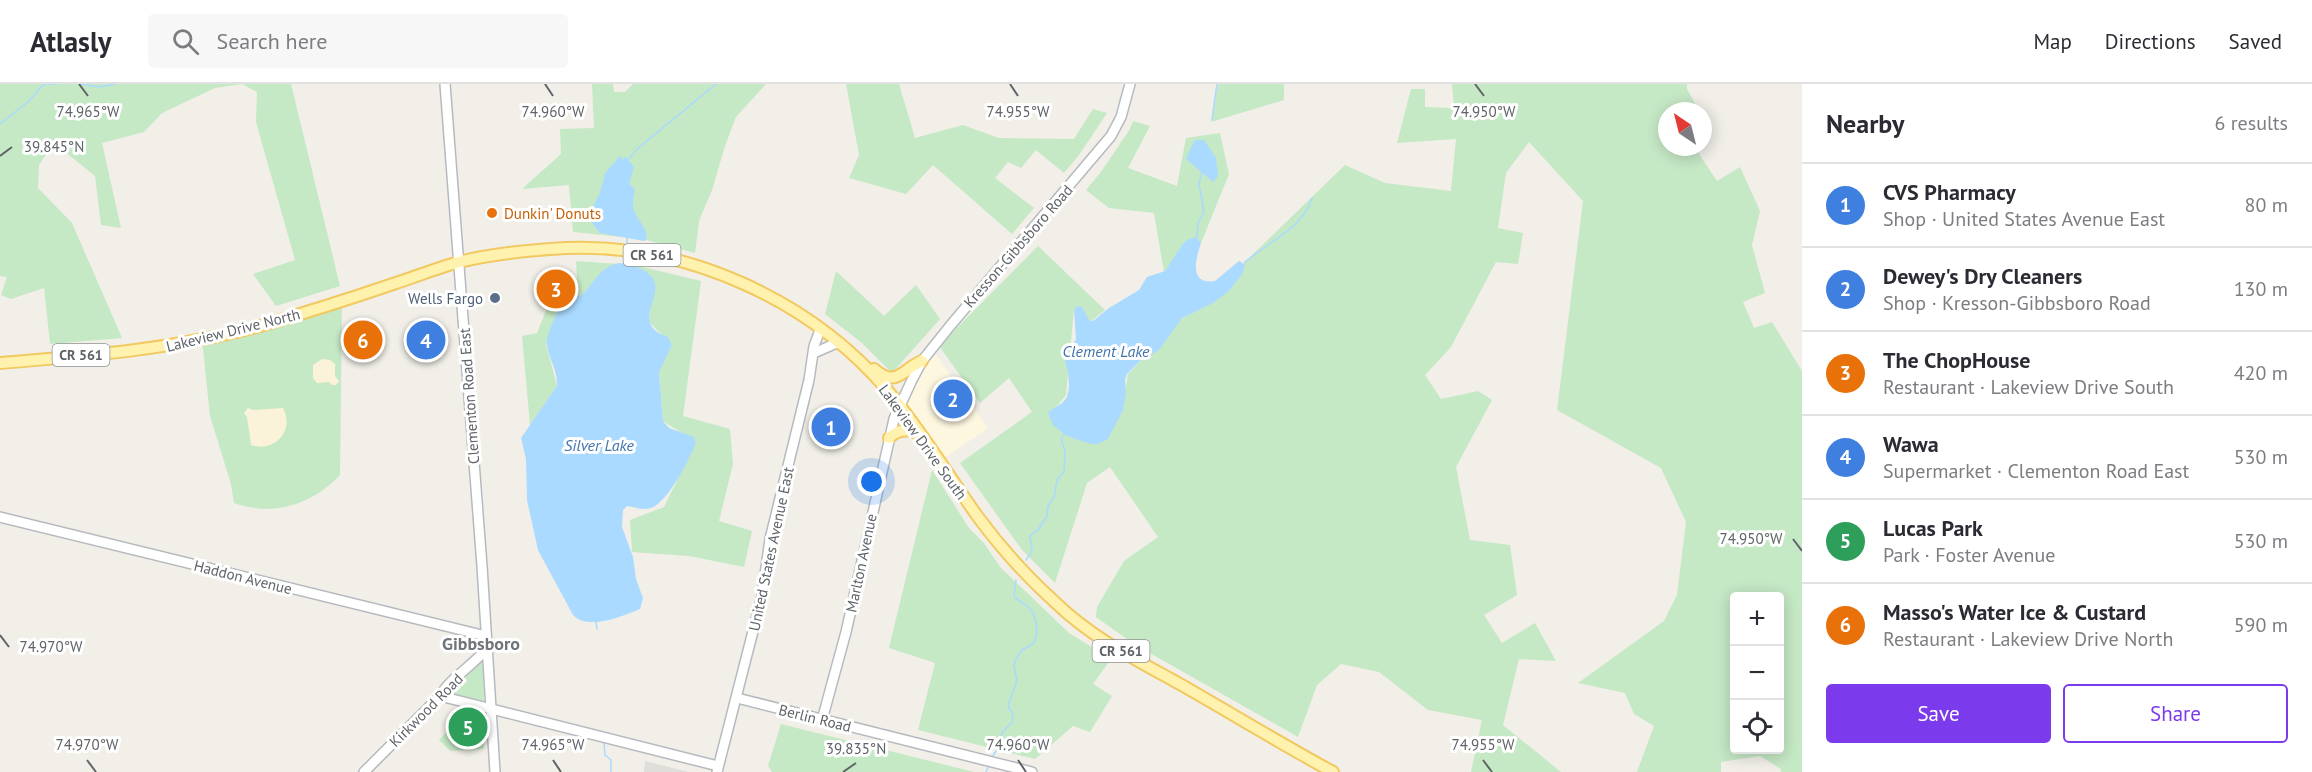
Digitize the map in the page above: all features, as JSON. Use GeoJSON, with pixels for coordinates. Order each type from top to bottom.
{"type":"FeatureCollection","features":[{"type":"Feature","properties":{"kind":"main road","name":"Lakeview Drive South"},"geometry":{"type":"LineString","coordinates":[[459,262],[519,252],[562,248],[609,248],[681,261],[729,278],[784,305],[839,342],[861,361],[900,406],[1004,549],[1025,573],[1073,618],[1121,652],[1333,772]]}},
{"type":"Feature","properties":{"kind":"main road","name":"Lakeview Drive North"},"geometry":{"type":"LineString","coordinates":[[0,363],[161,348],[212,337],[258,326],[459,262]]}},
{"type":"Feature","properties":{"kind":"main road"},"geometry":{"type":"LineString","coordinates":[[861,361],[889,378],[905,374],[922,361]]}},
{"type":"Feature","properties":{"kind":"main road"},"geometry":{"type":"LineString","coordinates":[[889,438],[901,431],[911,431],[921,436]]}},
{"type":"Feature","properties":{"kind":"street","name":"Clementon Road East"},"geometry":{"type":"LineString","coordinates":[[445,84],[495,772]]}},
{"type":"Feature","properties":{"kind":"street","name":"Kresson-Gibbsboro Road"},"geometry":{"type":"LineString","coordinates":[[900,406],[922,361],[1112,135],[1121,117],[1130,84]]}},
{"type":"Feature","properties":{"kind":"street","name":"United States Avenue East"},"geometry":{"type":"LineString","coordinates":[[718,769],[762,596],[770,538],[820,330]]}},
{"type":"Feature","properties":{"kind":"street"},"geometry":{"type":"LineString","coordinates":[[814,353],[839,342]]}},
{"type":"Feature","properties":{"kind":"street","name":"Marlton Avenue"},"geometry":{"type":"LineString","coordinates":[[822,720],[846,632],[889,438],[900,406]]}},
{"type":"Feature","properties":{"kind":"street","name":"Haddon Avenue"},"geometry":{"type":"LineString","coordinates":[[0,517],[486,636]]}},
{"type":"Feature","properties":{"kind":"street","name":"Kirkwood Road"},"geometry":{"type":"LineString","coordinates":[[364,772],[440,696],[444,689],[476,663],[487,648]]}},
{"type":"Feature","properties":{"kind":"street"},"geometry":{"type":"LineString","coordinates":[[440,696],[718,769]]}},
{"type":"Feature","properties":{"kind":"street","name":"Berlin Road"},"geometry":{"type":"LineString","coordinates":[[737,698],[1032,772]]}},
{"type":"Feature","properties":{"kind":"shaded area"},"geometry":{"type":"Polygon","coordinates":[[[932,349],[988,428],[939,462],[900,407],[932,349]]]}},
{"type":"Feature","properties":{"kind":"shaded area"},"geometry":{"type":"Polygon","coordinates":[[[645,761],[689,772],[644,772],[645,761]]]}},
{"type":"Feature","properties":{"kind":"green space"},"geometry":{"type":"Polygon","coordinates":[[[0,84],[242,84],[215,88],[162,113],[144,132],[102,143],[121,228],[101,225],[95,176],[54,143],[39,165],[38,188],[72,223],[122,338],[50,344],[44,288],[11,299],[1,295],[7,277],[0,276],[0,84]]]}},
{"type":"Feature","properties":{"kind":"green space"},"geometry":{"type":"Polygon","coordinates":[[[242,84],[291,84],[340,286],[276,306],[253,274],[295,260],[256,122],[257,92],[242,84]]]}},
{"type":"Feature","properties":{"kind":"green space"},"geometry":{"type":"Polygon","coordinates":[[[592,84],[613,84],[614,92],[625,92],[633,84],[766,84],[736,117],[712,190],[699,221],[695,253],[643,239],[573,232],[569,185],[522,189],[561,154],[560,129],[594,128],[592,84]]]}},
{"type":"Feature","properties":{"kind":"green space"},"geometry":{"type":"Polygon","coordinates":[[[846,84],[899,84],[915,138],[963,125],[999,138],[1074,139],[1093,109],[1107,113],[1064,173],[1036,150],[1021,168],[1008,162],[995,178],[1034,208],[1012,234],[933,165],[906,194],[849,178],[859,155],[846,84]]]}},
{"type":"Feature","properties":{"kind":"green space"},"geometry":{"type":"Polygon","coordinates":[[[1218,84],[1284,84],[1284,100],[1211,122],[1218,84]]]}},
{"type":"Feature","properties":{"kind":"green space"},"geometry":{"type":"Polygon","coordinates":[[[1452,84],[1687,84],[1687,89],[1694,102],[1658,102],[1658,156],[1700,156],[1717,181],[1740,167],[1760,211],[1752,245],[1765,293],[1743,302],[1754,328],[1772,322],[1802,371],[1802,772],[1781,772],[1781,769],[1760,756],[1721,762],[1721,772],[1637,772],[1654,726],[1634,714],[1625,693],[1578,683],[1664,621],[1677,595],[1686,522],[1661,468],[1557,410],[1583,201],[1529,142],[1506,173],[1498,228],[1523,233],[1518,264],[1496,262],[1451,347],[1425,375],[1441,399],[1478,391],[1492,400],[1456,467],[1470,540],[1510,545],[1517,595],[1484,615],[1502,643],[1535,623],[1556,661],[1519,659],[1503,725],[1561,772],[1471,772],[1482,720],[1428,710],[1379,672],[1341,664],[1317,685],[1298,737],[1134,644],[1096,617],[1097,607],[1124,561],[1158,537],[1110,467],[1087,483],[1055,583],[1022,550],[960,463],[1032,412],[1009,378],[980,403],[939,346],[1038,246],[1105,310],[1091,321],[1074,309],[1066,395],[1049,416],[1121,415],[1128,374],[1182,318],[1229,291],[1244,263],[1345,165],[1385,183],[1451,191],[1456,139],[1397,143],[1411,89],[1425,89],[1425,107],[1454,108],[1452,84]]]}},
{"type":"Feature","properties":{"kind":"green space"},"geometry":{"type":"Polygon","coordinates":[[[1133,121],[1150,126],[1128,168],[1177,186],[1186,138],[1220,133],[1229,174],[1201,243],[1187,241],[1164,272],[1154,213],[1109,208],[1086,190],[1101,172],[1133,121]]]}},
{"type":"Feature","properties":{"kind":"green space"},"geometry":{"type":"Polygon","coordinates":[[[576,261],[619,264],[555,317],[546,344],[557,386],[530,425],[522,336],[537,333],[547,308],[577,280],[576,261]]]}},
{"type":"Feature","properties":{"kind":"green space"},"geometry":{"type":"Polygon","coordinates":[[[622,264],[701,281],[683,416],[730,429],[733,464],[719,521],[752,531],[744,567],[689,556],[632,552],[630,520],[664,507],[696,442],[663,421],[659,371],[672,345],[649,322],[653,279],[622,264]]]}},
{"type":"Feature","properties":{"kind":"green space"},"geometry":{"type":"Polygon","coordinates":[[[836,271],[884,316],[916,285],[940,319],[892,373],[862,343],[825,314],[836,271]]]}},
{"type":"Feature","properties":{"kind":"green space"},"geometry":{"type":"Polygon","coordinates":[[[342,301],[340,475],[317,494],[291,506],[263,509],[234,503],[231,484],[210,416],[202,339],[342,301]]]}},
{"type":"Feature","properties":{"kind":"green space"},"geometry":{"type":"Polygon","coordinates":[[[932,470],[969,528],[983,542],[1001,568],[1069,633],[1111,659],[1093,684],[1112,696],[1090,732],[1073,726],[1035,759],[918,730],[935,663],[889,648],[932,470]]]}},
{"type":"Feature","properties":{"kind":"green space"},"geometry":{"type":"Polygon","coordinates":[[[480,662],[483,664],[484,701],[445,692],[480,662]]]}},
{"type":"Feature","properties":{"kind":"green space"},"geometry":{"type":"Polygon","coordinates":[[[470,708],[482,713],[484,749],[450,751],[439,740],[470,708]]]}},
{"type":"Feature","properties":{"kind":"green space"},"geometry":{"type":"Polygon","coordinates":[[[781,724],[974,772],[772,772],[768,766],[781,724]]]}},
{"type":"Feature","properties":{"kind":"sand"},"geometry":{"type":"Polygon","coordinates":[[[322,359],[330,360],[335,364],[335,376],[339,381],[336,385],[329,382],[317,383],[313,378],[313,365],[322,359]]]}},
{"type":"Feature","properties":{"kind":"sand"},"geometry":{"type":"Polygon","coordinates":[[[248,408],[253,410],[283,408],[286,424],[280,438],[275,443],[260,447],[251,445],[247,417],[244,413],[248,408]]]}},
{"type":"Feature","properties":{"kind":"water"},"geometry":{"type":"Polygon","coordinates":[[[1204,140],[1216,158],[1218,176],[1213,182],[1186,159],[1194,141],[1204,140]]]}},
{"type":"Feature","properties":{"kind":"water"},"geometry":{"type":"Polygon","coordinates":[[[620,156],[623,160],[625,156],[634,167],[629,184],[635,189],[633,207],[645,231],[647,239],[644,241],[600,233],[592,223],[592,208],[600,193],[605,173],[620,156]]]}},
{"type":"Feature","properties":{"kind":"water","name":"Clement Lake"},"geometry":{"type":"Polygon","coordinates":[[[1196,237],[1201,243],[1196,269],[1201,279],[1215,281],[1239,261],[1245,265],[1242,274],[1229,291],[1213,303],[1182,318],[1159,350],[1140,361],[1127,374],[1123,410],[1108,439],[1098,444],[1091,444],[1067,436],[1053,425],[1048,412],[1063,402],[1068,393],[1069,381],[1065,360],[1076,339],[1074,309],[1082,307],[1089,320],[1093,321],[1109,308],[1139,290],[1147,277],[1165,271],[1182,245],[1187,240],[1196,237]]]}},
{"type":"Feature","properties":{"kind":"water","name":"Silver Lake"},"geometry":{"type":"Polygon","coordinates":[[[620,263],[642,270],[653,278],[655,288],[649,320],[654,330],[668,337],[672,345],[659,372],[663,421],[669,428],[694,437],[696,443],[677,480],[658,504],[645,509],[627,506],[623,510],[622,527],[633,557],[636,579],[643,598],[640,609],[606,621],[587,622],[573,615],[538,550],[527,500],[526,459],[521,438],[557,386],[547,341],[561,306],[585,292],[608,267],[620,263]]]}},
{"type":"Feature","properties":{"kind":"waterway"},"geometry":{"type":"LineString","coordinates":[[0,124],[28,102],[45,84],[57,84]]}},
{"type":"Feature","properties":{"kind":"waterway"},"geometry":{"type":"LineString","coordinates":[[79,84],[100,87],[115,84]]}},
{"type":"Feature","properties":{"kind":"waterway"},"geometry":{"type":"LineString","coordinates":[[629,159],[637,149],[716,84]]}},
{"type":"Feature","properties":{"kind":"waterway"},"geometry":{"type":"LineString","coordinates":[[1212,119],[1217,84]]}},
{"type":"Feature","properties":{"kind":"waterway"},"geometry":{"type":"LineString","coordinates":[[1197,237],[1198,223],[1204,212],[1199,184],[1202,172]]}},
{"type":"Feature","properties":{"kind":"waterway"},"geometry":{"type":"LineString","coordinates":[[1244,263],[1293,226],[1308,209],[1312,198]]}},
{"type":"Feature","properties":{"kind":"waterway"},"geometry":{"type":"LineString","coordinates":[[627,237],[627,247]]}},
{"type":"Feature","properties":{"kind":"waterway"},"geometry":{"type":"LineString","coordinates":[[626,255],[626,265]]}},
{"type":"Feature","properties":{"kind":"waterway"},"geometry":{"type":"LineString","coordinates":[[1026,560],[1032,551],[1030,536],[1038,530],[1047,516],[1048,506],[1054,498],[1057,480],[1064,472],[1065,451],[1061,439],[1064,433]]}},
{"type":"Feature","properties":{"kind":"waterway"},"geometry":{"type":"LineString","coordinates":[[992,757],[1001,744],[1002,733],[1012,722],[1013,714],[1008,706],[1017,680],[1015,661],[1021,651],[1034,643],[1036,633],[1033,613],[1014,596],[1016,580]]}},
{"type":"Feature","properties":{"kind":"waterway"},"geometry":{"type":"LineString","coordinates":[[596,622],[597,629]]}},
{"type":"Feature","properties":{"kind":"waterway"},"geometry":{"type":"LineString","coordinates":[[604,743],[605,755],[611,760],[611,772]]}},
{"type":"Feature","properties":{"kind":"waterway"},"geometry":{"type":"LineString","coordinates":[[986,772],[989,765]]}},
{"type":"Feature","properties":{"kind":"place","name":"Dunkin' Donuts"},"geometry":{"type":"Point","coordinates":[492,213]}},
{"type":"Feature","properties":{"kind":"place","name":"The ChopHouse"},"geometry":{"type":"Point","coordinates":[556,289]}},
{"type":"Feature","properties":{"kind":"place","name":"Wells Fargo"},"geometry":{"type":"Point","coordinates":[495,298]}},
{"type":"Feature","properties":{"kind":"place","name":"Masso's Water Ice & Custard"},"geometry":{"type":"Point","coordinates":[363,340]}},
{"type":"Feature","properties":{"kind":"place","name":"Wawa"},"geometry":{"type":"Point","coordinates":[426,340]}},
{"type":"Feature","properties":{"kind":"place","name":"Dewey's Dry Cleaners"},"geometry":{"type":"Point","coordinates":[953,399]}},
{"type":"Feature","properties":{"kind":"place","name":"CVS Pharmacy"},"geometry":{"type":"Point","coordinates":[831,427]}},
{"type":"Feature","properties":{"kind":"place","name":"Lucas Park"},"geometry":{"type":"Point","coordinates":[468,727]}},
{"type":"Feature","properties":{"kind":"district","name":"Gibbsboro"},"geometry":{"type":"Point","coordinates":[481,643]}}]}
